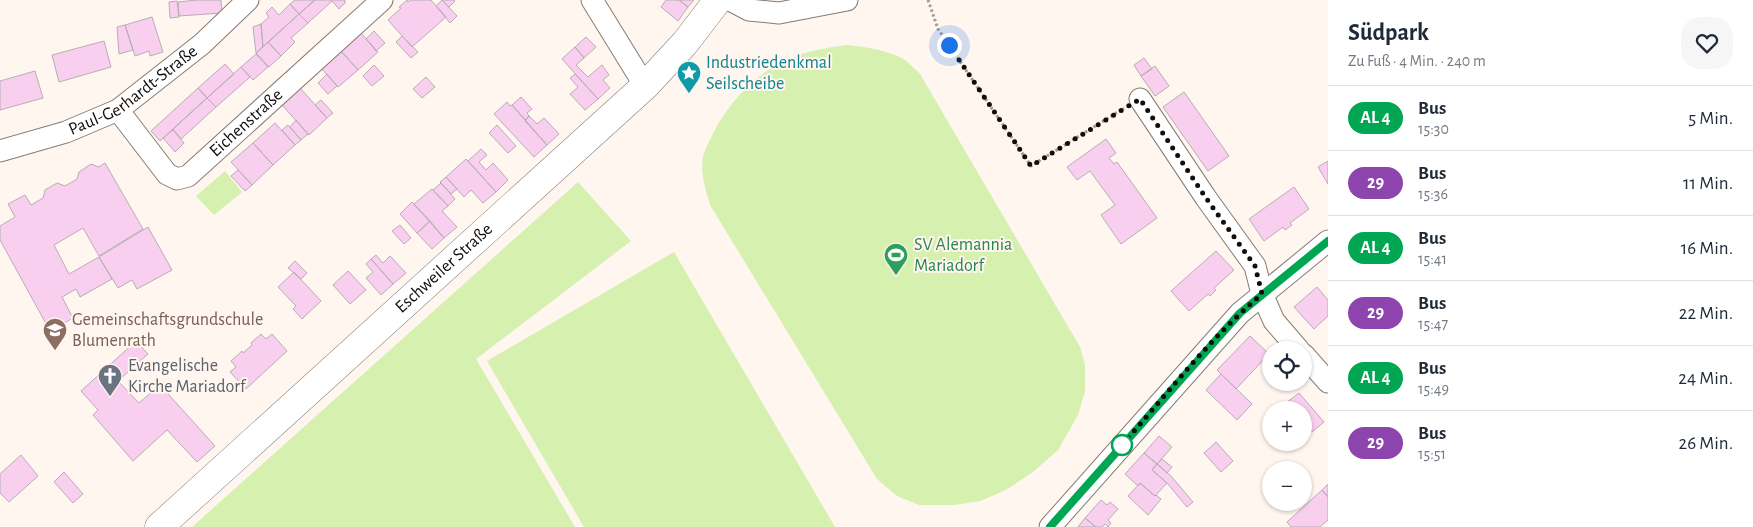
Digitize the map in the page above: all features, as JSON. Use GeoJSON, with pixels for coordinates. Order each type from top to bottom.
{"type":"FeatureCollection","features":[{"type":"Feature","properties":{"kind":"street","name":"Paul-Gerhardt-Straße"},"geometry":{"type":"LineString","coordinates":[[0,151],[66,132],[118,110],[202,44],[248,0]]}},
{"type":"Feature","properties":{"kind":"street","name":"Eichenstraße"},"geometry":{"type":"LineString","coordinates":[[118,110],[167,174],[177,180],[188,176],[382,0]]}},
{"type":"Feature","properties":{"kind":"street"},"geometry":{"type":"LineString","coordinates":[[592,0],[645,86]]}},
{"type":"Feature","properties":{"kind":"street","name":"Eschweiler Straße"},"geometry":{"type":"LineString","coordinates":[[159,527],[645,86],[685,43],[718,0]]}},
{"type":"Feature","properties":{"kind":"street"},"geometry":{"type":"LineString","coordinates":[[730,0],[749,10],[779,13],[847,0]]}},
{"type":"Feature","properties":{"kind":"street"},"geometry":{"type":"LineString","coordinates":[[1140,99],[1206,198],[1255,266],[1262,294],[1274,321],[1291,341]]}},
{"type":"Feature","properties":{"kind":"street"},"geometry":{"type":"LineString","coordinates":[[1050,527],[1209,345],[1240,313],[1328,241]]}},
{"type":"Feature","properties":{"kind":"street"},"geometry":{"type":"LineString","coordinates":[[1312,364],[1328,382]]}},
{"type":"Feature","properties":{"kind":"path"},"geometry":{"type":"LineString","coordinates":[[928,0],[938,30],[1031,166],[1140,99]]}},
{"type":"Feature","properties":{"kind":"green space","name":"SV Alemannia Mariadorf"},"geometry":{"type":"Polygon","coordinates":[[[847,45],[892,54],[905,60],[920,74],[1080,347],[1085,365],[1085,391],[1078,415],[1058,450],[1033,472],[1006,490],[980,501],[954,505],[919,505],[897,496],[877,479],[710,205],[703,175],[703,156],[715,129],[731,105],[762,74],[774,66],[809,52],[847,45]]]}},
{"type":"Feature","properties":{"kind":"green space"},"geometry":{"type":"Polygon","coordinates":[[[225,171],[242,192],[214,215],[196,196],[225,171]]]}},
{"type":"Feature","properties":{"kind":"green space"},"geometry":{"type":"Polygon","coordinates":[[[578,182],[631,241],[476,359],[575,527],[192,527],[578,182]]]}},
{"type":"Feature","properties":{"kind":"green space"},"geometry":{"type":"Polygon","coordinates":[[[674,252],[835,527],[584,527],[487,361],[674,252]]]}},
{"type":"Feature","properties":{"kind":"building"},"geometry":{"type":"Polygon","coordinates":[[[221,0],[222,13],[179,16],[178,2],[221,0]]]}},
{"type":"Feature","properties":{"kind":"building"},"geometry":{"type":"Polygon","coordinates":[[[295,0],[315,0],[299,14],[290,4],[295,0]]]}},
{"type":"Feature","properties":{"kind":"building"},"geometry":{"type":"Polygon","coordinates":[[[315,0],[345,0],[345,3],[339,9],[332,1],[308,23],[299,14],[315,0]]]}},
{"type":"Feature","properties":{"kind":"building"},"geometry":{"type":"Polygon","coordinates":[[[407,0],[408,2],[410,0],[431,0],[446,17],[412,47],[388,20],[407,0]]]}},
{"type":"Feature","properties":{"kind":"building"},"geometry":{"type":"Polygon","coordinates":[[[442,0],[454,0],[455,1],[449,7],[442,0]]]}},
{"type":"Feature","properties":{"kind":"building"},"geometry":{"type":"Polygon","coordinates":[[[442,0],[457,16],[450,23],[436,6],[442,0]]]}},
{"type":"Feature","properties":{"kind":"building"},"geometry":{"type":"Polygon","coordinates":[[[666,0],[679,0],[688,7],[678,21],[661,7],[666,0]]]}},
{"type":"Feature","properties":{"kind":"building"},"geometry":{"type":"Polygon","coordinates":[[[679,0],[694,0],[688,7],[679,0]]]}},
{"type":"Feature","properties":{"kind":"building"},"geometry":{"type":"Polygon","coordinates":[[[177,1],[179,17],[170,18],[169,2],[177,1]]]}},
{"type":"Feature","properties":{"kind":"building"},"geometry":{"type":"Polygon","coordinates":[[[290,4],[299,14],[263,47],[261,24],[269,17],[266,13],[272,7],[279,15],[290,4]]]}},
{"type":"Feature","properties":{"kind":"building"},"geometry":{"type":"Polygon","coordinates":[[[299,14],[308,23],[291,38],[295,42],[281,56],[268,42],[299,14]]]}},
{"type":"Feature","properties":{"kind":"building"},"geometry":{"type":"Polygon","coordinates":[[[152,17],[163,52],[150,56],[149,51],[135,56],[125,25],[152,17]]]}},
{"type":"Feature","properties":{"kind":"building"},"geometry":{"type":"Polygon","coordinates":[[[261,24],[263,47],[256,53],[253,27],[261,24]]]}},
{"type":"Feature","properties":{"kind":"building"},"geometry":{"type":"Polygon","coordinates":[[[125,25],[133,50],[119,54],[117,27],[125,25]]]}},
{"type":"Feature","properties":{"kind":"building"},"geometry":{"type":"Polygon","coordinates":[[[374,31],[385,43],[376,51],[366,39],[374,31]]]}},
{"type":"Feature","properties":{"kind":"building"},"geometry":{"type":"Polygon","coordinates":[[[361,33],[378,52],[358,70],[341,51],[361,33]]]}},
{"type":"Feature","properties":{"kind":"building"},"geometry":{"type":"Polygon","coordinates":[[[402,36],[418,52],[411,58],[396,42],[402,36]]]}},
{"type":"Feature","properties":{"kind":"building"},"geometry":{"type":"Polygon","coordinates":[[[586,37],[596,47],[584,58],[575,47],[586,37]]]}},
{"type":"Feature","properties":{"kind":"building"},"geometry":{"type":"Polygon","coordinates":[[[104,41],[111,67],[59,82],[52,55],[104,41]]]}},
{"type":"Feature","properties":{"kind":"building"},"geometry":{"type":"Polygon","coordinates":[[[268,42],[281,56],[269,67],[256,53],[268,42]]]}},
{"type":"Feature","properties":{"kind":"building"},"geometry":{"type":"Polygon","coordinates":[[[575,47],[584,58],[576,65],[588,77],[602,65],[609,75],[603,80],[610,88],[598,99],[562,59],[575,47]]]}},
{"type":"Feature","properties":{"kind":"building"},"geometry":{"type":"Polygon","coordinates":[[[341,51],[358,70],[338,87],[321,68],[341,51]]]}},
{"type":"Feature","properties":{"kind":"building"},"geometry":{"type":"Polygon","coordinates":[[[256,54],[268,67],[253,80],[241,67],[256,54]]]}},
{"type":"Feature","properties":{"kind":"building"},"geometry":{"type":"Polygon","coordinates":[[[1144,58],[1152,69],[1141,76],[1134,65],[1144,58]]]}},
{"type":"Feature","properties":{"kind":"building"},"geometry":{"type":"Polygon","coordinates":[[[225,64],[234,74],[207,98],[198,88],[225,64]]]}},
{"type":"Feature","properties":{"kind":"building"},"geometry":{"type":"Polygon","coordinates":[[[374,65],[384,76],[372,86],[363,76],[374,65]]]}},
{"type":"Feature","properties":{"kind":"building"},"geometry":{"type":"Polygon","coordinates":[[[1155,66],[1169,86],[1155,96],[1141,76],[1155,66]]]}},
{"type":"Feature","properties":{"kind":"building"},"geometry":{"type":"Polygon","coordinates":[[[241,67],[250,77],[216,107],[207,98],[241,67]]]}},
{"type":"Feature","properties":{"kind":"building"},"geometry":{"type":"Polygon","coordinates":[[[35,71],[43,98],[0,110],[0,81],[35,71]]]}},
{"type":"Feature","properties":{"kind":"building"},"geometry":{"type":"Polygon","coordinates":[[[327,74],[337,86],[328,94],[318,83],[327,74]]]}},
{"type":"Feature","properties":{"kind":"building"},"geometry":{"type":"Polygon","coordinates":[[[575,74],[598,99],[585,110],[570,94],[578,87],[570,78],[575,74]]]}},
{"type":"Feature","properties":{"kind":"building"},"geometry":{"type":"Polygon","coordinates":[[[426,77],[435,87],[422,98],[413,89],[426,77]]]}},
{"type":"Feature","properties":{"kind":"building"},"geometry":{"type":"Polygon","coordinates":[[[198,88],[207,98],[160,141],[151,131],[198,88]]]}},
{"type":"Feature","properties":{"kind":"building"},"geometry":{"type":"Polygon","coordinates":[[[300,88],[327,118],[309,135],[282,105],[300,88]]]}},
{"type":"Feature","properties":{"kind":"building"},"geometry":{"type":"Polygon","coordinates":[[[1184,92],[1229,156],[1208,171],[1163,107],[1184,92]]]}},
{"type":"Feature","properties":{"kind":"building"},"geometry":{"type":"Polygon","coordinates":[[[521,97],[532,109],[527,113],[529,116],[525,120],[512,105],[521,97]]]}},
{"type":"Feature","properties":{"kind":"building"},"geometry":{"type":"Polygon","coordinates":[[[207,98],[216,107],[181,139],[173,129],[207,98]]]}},
{"type":"Feature","properties":{"kind":"building"},"geometry":{"type":"Polygon","coordinates":[[[321,100],[333,113],[327,118],[315,105],[321,100]]]}},
{"type":"Feature","properties":{"kind":"building"},"geometry":{"type":"Polygon","coordinates":[[[507,102],[510,106],[512,105],[547,145],[534,157],[494,114],[507,102]]]}},
{"type":"Feature","properties":{"kind":"building"},"geometry":{"type":"Polygon","coordinates":[[[529,116],[537,124],[544,118],[559,134],[547,145],[525,121],[529,116]]]}},
{"type":"Feature","properties":{"kind":"building"},"geometry":{"type":"Polygon","coordinates":[[[296,120],[308,134],[301,140],[290,127],[296,120]]]}},
{"type":"Feature","properties":{"kind":"building"},"geometry":{"type":"Polygon","coordinates":[[[275,123],[295,145],[273,165],[253,143],[275,123]]]}},
{"type":"Feature","properties":{"kind":"building"},"geometry":{"type":"Polygon","coordinates":[[[288,125],[301,140],[295,145],[282,130],[288,125]]]}},
{"type":"Feature","properties":{"kind":"building"},"geometry":{"type":"Polygon","coordinates":[[[497,125],[516,146],[508,153],[489,133],[497,125]]]}},
{"type":"Feature","properties":{"kind":"building"},"geometry":{"type":"Polygon","coordinates":[[[173,130],[184,143],[175,152],[163,138],[173,130]]]}},
{"type":"Feature","properties":{"kind":"building"},"geometry":{"type":"Polygon","coordinates":[[[1106,139],[1116,153],[1109,158],[1114,164],[1117,162],[1157,218],[1121,244],[1101,215],[1115,205],[1090,171],[1077,180],[1067,167],[1106,139]]]}},
{"type":"Feature","properties":{"kind":"building"},"geometry":{"type":"Polygon","coordinates":[[[253,143],[273,165],[252,185],[231,162],[253,143]]]}},
{"type":"Feature","properties":{"kind":"building"},"geometry":{"type":"Polygon","coordinates":[[[481,149],[487,155],[479,162],[486,170],[493,163],[508,180],[496,192],[468,161],[481,149]]]}},
{"type":"Feature","properties":{"kind":"building"},"geometry":{"type":"Polygon","coordinates":[[[466,159],[496,192],[483,203],[471,190],[464,197],[446,177],[466,159]]]}},
{"type":"Feature","properties":{"kind":"building"},"geometry":{"type":"Polygon","coordinates":[[[1328,161],[1328,184],[1318,167],[1328,161]]]}},
{"type":"Feature","properties":{"kind":"building"},"geometry":{"type":"Polygon","coordinates":[[[105,163],[143,229],[99,256],[83,228],[54,245],[69,274],[99,257],[112,279],[80,297],[76,289],[62,297],[73,318],[50,331],[0,240],[0,226],[15,217],[8,204],[25,195],[31,205],[43,198],[45,190],[57,183],[65,186],[77,179],[79,172],[91,164],[99,167],[105,163]]]}},
{"type":"Feature","properties":{"kind":"building"},"geometry":{"type":"Polygon","coordinates":[[[238,170],[252,185],[245,191],[231,176],[238,170]]]}},
{"type":"Feature","properties":{"kind":"building"},"geometry":{"type":"Polygon","coordinates":[[[446,177],[457,189],[451,194],[440,182],[446,177]]]}},
{"type":"Feature","properties":{"kind":"building"},"geometry":{"type":"Polygon","coordinates":[[[441,183],[455,199],[448,206],[433,190],[441,183]]]}},
{"type":"Feature","properties":{"kind":"building"},"geometry":{"type":"Polygon","coordinates":[[[1294,187],[1309,209],[1290,223],[1292,225],[1285,230],[1283,227],[1264,241],[1249,219],[1294,187]]]}},
{"type":"Feature","properties":{"kind":"building"},"geometry":{"type":"Polygon","coordinates":[[[432,189],[448,206],[442,211],[457,227],[444,238],[414,204],[432,189]]]}},
{"type":"Feature","properties":{"kind":"building"},"geometry":{"type":"Polygon","coordinates":[[[412,202],[430,221],[417,233],[400,214],[412,202]]]}},
{"type":"Feature","properties":{"kind":"building"},"geometry":{"type":"Polygon","coordinates":[[[430,221],[444,238],[432,249],[417,233],[430,221]]]}},
{"type":"Feature","properties":{"kind":"building"},"geometry":{"type":"Polygon","coordinates":[[[400,225],[411,238],[404,244],[392,231],[400,225]]]}},
{"type":"Feature","properties":{"kind":"building"},"geometry":{"type":"Polygon","coordinates":[[[148,227],[172,270],[137,289],[132,280],[118,288],[99,257],[148,227]]]}},
{"type":"Feature","properties":{"kind":"building"},"geometry":{"type":"Polygon","coordinates":[[[1216,251],[1234,270],[1214,288],[1216,290],[1210,296],[1208,294],[1189,311],[1171,291],[1216,251]]]}},
{"type":"Feature","properties":{"kind":"building"},"geometry":{"type":"Polygon","coordinates":[[[376,255],[383,263],[390,256],[406,273],[393,284],[371,259],[376,255]]]}},
{"type":"Feature","properties":{"kind":"building"},"geometry":{"type":"Polygon","coordinates":[[[371,259],[393,284],[381,295],[366,278],[373,272],[366,264],[371,259]]]}},
{"type":"Feature","properties":{"kind":"building"},"geometry":{"type":"Polygon","coordinates":[[[295,261],[307,273],[301,279],[288,268],[295,261]]]}},
{"type":"Feature","properties":{"kind":"building"},"geometry":{"type":"Polygon","coordinates":[[[348,271],[366,290],[350,304],[333,285],[348,271]]]}},
{"type":"Feature","properties":{"kind":"building"},"geometry":{"type":"Polygon","coordinates":[[[294,272],[321,301],[302,319],[293,309],[296,306],[278,287],[294,272]]]}},
{"type":"Feature","properties":{"kind":"building"},"geometry":{"type":"Polygon","coordinates":[[[1317,287],[1328,300],[1328,316],[1314,329],[1294,307],[1317,287]]]}},
{"type":"Feature","properties":{"kind":"building"},"geometry":{"type":"Polygon","coordinates":[[[261,334],[266,339],[272,334],[287,351],[246,389],[230,372],[236,367],[231,361],[252,345],[251,343],[261,334]]]}},
{"type":"Feature","properties":{"kind":"building"},"geometry":{"type":"Polygon","coordinates":[[[1250,336],[1262,347],[1262,361],[1236,389],[1217,370],[1250,336]]]}},
{"type":"Feature","properties":{"kind":"building","name":"Evangelische Kirche Mariadorf"},"geometry":{"type":"Polygon","coordinates":[[[136,341],[148,354],[118,381],[139,403],[160,385],[215,446],[197,462],[167,430],[133,461],[93,415],[98,410],[81,391],[136,341]]]}},
{"type":"Feature","properties":{"kind":"building"},"geometry":{"type":"Polygon","coordinates":[[[1221,374],[1252,404],[1237,420],[1206,390],[1221,374]]]}},
{"type":"Feature","properties":{"kind":"building"},"geometry":{"type":"Polygon","coordinates":[[[1299,393],[1306,401],[1288,401],[1299,393]]]}},
{"type":"Feature","properties":{"kind":"building"},"geometry":{"type":"Polygon","coordinates":[[[1312,408],[1324,422],[1312,432],[1312,408]]]}},
{"type":"Feature","properties":{"kind":"building"},"geometry":{"type":"Polygon","coordinates":[[[1159,436],[1172,447],[1157,464],[1144,453],[1159,436]]]}},
{"type":"Feature","properties":{"kind":"building"},"geometry":{"type":"Polygon","coordinates":[[[1216,442],[1233,461],[1221,472],[1204,453],[1216,442]]]}},
{"type":"Feature","properties":{"kind":"building"},"geometry":{"type":"Polygon","coordinates":[[[1144,453],[1157,464],[1152,470],[1167,483],[1155,496],[1140,483],[1138,486],[1125,474],[1144,453]]]}},
{"type":"Feature","properties":{"kind":"building"},"geometry":{"type":"Polygon","coordinates":[[[21,455],[38,476],[9,502],[0,493],[0,474],[21,455]]]}},
{"type":"Feature","properties":{"kind":"building"},"geometry":{"type":"Polygon","coordinates":[[[1162,459],[1172,467],[1167,473],[1157,464],[1162,459]]]}},
{"type":"Feature","properties":{"kind":"building"},"geometry":{"type":"Polygon","coordinates":[[[1157,464],[1171,476],[1193,502],[1187,507],[1167,483],[1152,470],[1157,464]]]}},
{"type":"Feature","properties":{"kind":"building"},"geometry":{"type":"Polygon","coordinates":[[[64,472],[83,494],[73,503],[54,482],[64,472]]]}},
{"type":"Feature","properties":{"kind":"building"},"geometry":{"type":"Polygon","coordinates":[[[1140,483],[1161,499],[1148,515],[1128,496],[1140,483]]]}},
{"type":"Feature","properties":{"kind":"building"},"geometry":{"type":"Polygon","coordinates":[[[1328,484],[1328,497],[1322,490],[1328,484]]]}},
{"type":"Feature","properties":{"kind":"building"},"geometry":{"type":"Polygon","coordinates":[[[1322,490],[1328,497],[1328,520],[1320,527],[1291,527],[1287,522],[1299,511],[1312,511],[1312,499],[1322,490]]]}},
{"type":"Feature","properties":{"kind":"building"},"geometry":{"type":"Polygon","coordinates":[[[1101,500],[1107,505],[1110,502],[1118,509],[1108,520],[1111,523],[1108,527],[1105,524],[1102,527],[1096,527],[1085,518],[1101,500]]]}},
{"type":"Feature","properties":{"kind":"building"},"geometry":{"type":"Polygon","coordinates":[[[1085,518],[1096,527],[1078,527],[1085,518]]]}},
{"type":"Feature","properties":{"kind":"bus line"},"geometry":{"type":"LineString","coordinates":[[1050,527],[1209,345],[1240,313],[1328,241]]}},
{"type":"Feature","properties":{"kind":"place","name":"Industriedenkmal Seilscheibe"},"geometry":{"type":"Point","coordinates":[689,94]}},
{"type":"Feature","properties":{"kind":"place","name":"SV Alemannia Mariadorf"},"geometry":{"type":"Point","coordinates":[896,276]}},
{"type":"Feature","properties":{"kind":"place","name":"Gemeinschaftsgrundschule Blumenrath"},"geometry":{"type":"Point","coordinates":[55,351]}},
{"type":"Feature","properties":{"kind":"place","name":"Evangelische Kirche Mariadorf"},"geometry":{"type":"Point","coordinates":[110,397]}},
{"type":"Feature","properties":{"kind":"route"},"geometry":{"type":"LineString","coordinates":[[949,45],[1031,166],[1140,99],[1206,198],[1255,266],[1262,294],[1240,313],[1209,345],[1122,445]]}}]}
